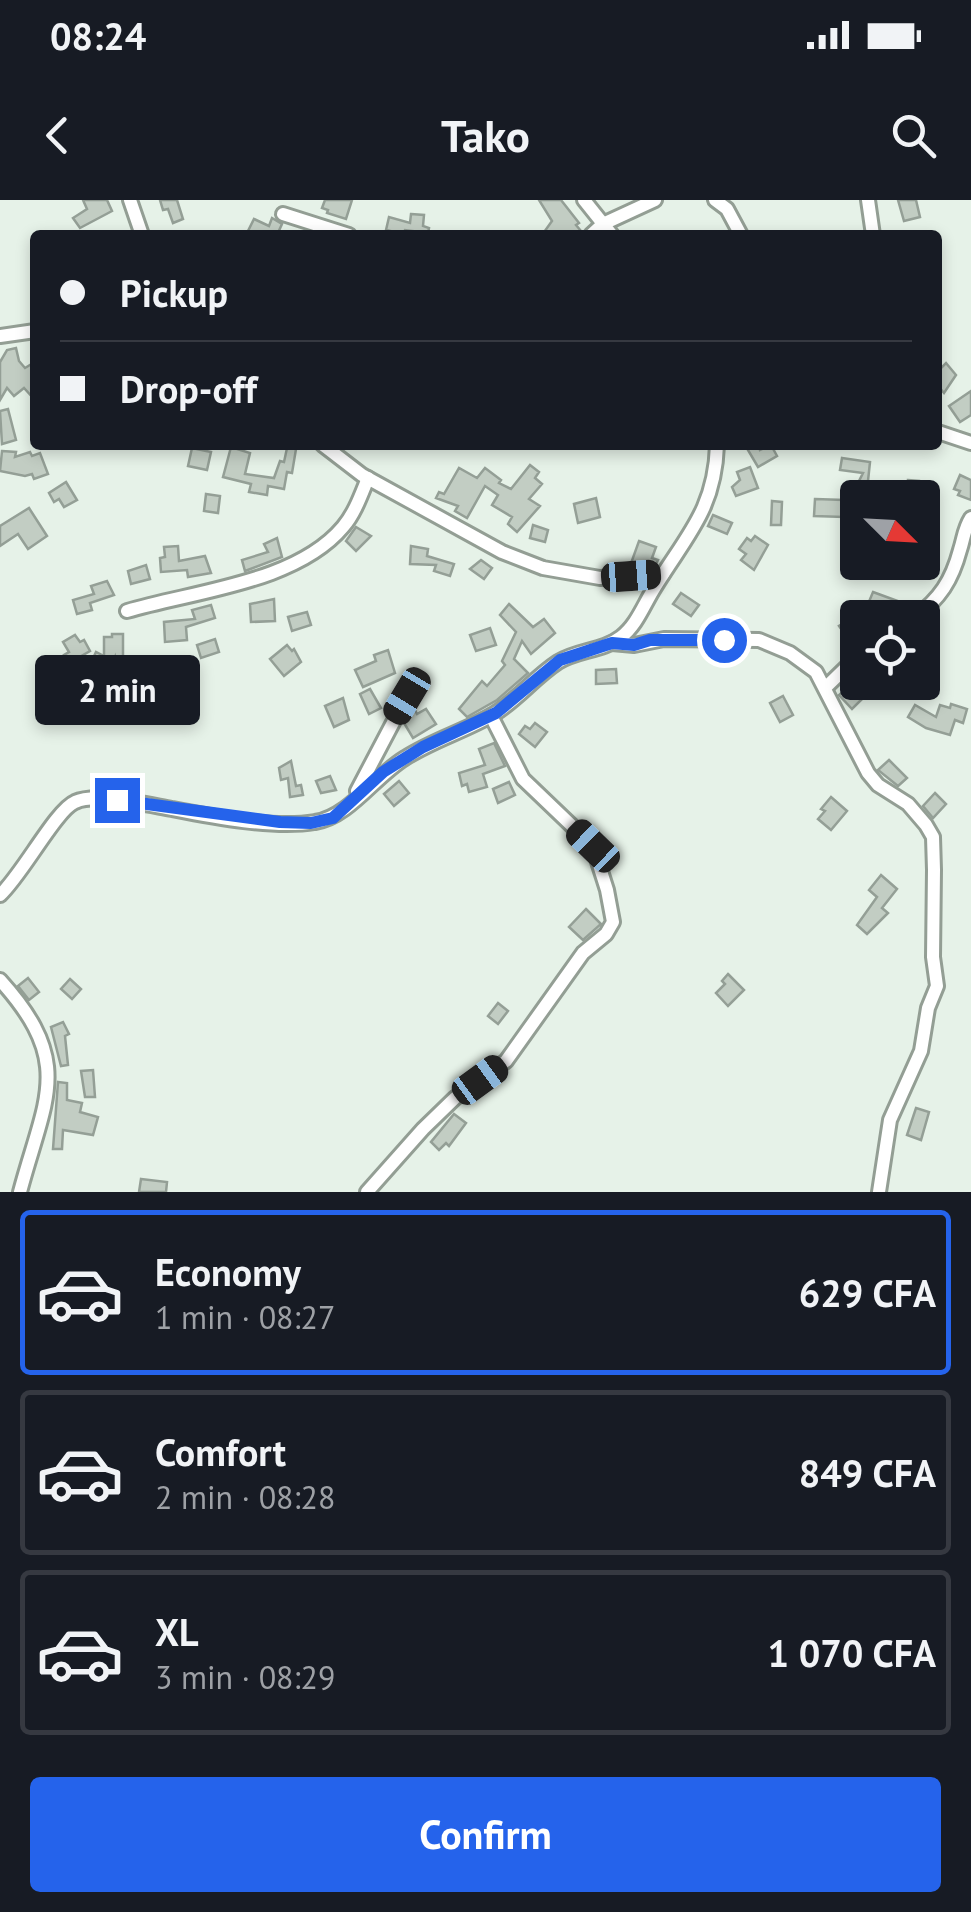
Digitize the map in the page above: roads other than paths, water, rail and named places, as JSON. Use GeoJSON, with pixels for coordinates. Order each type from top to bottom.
{"type":"FeatureCollection","features":[{"type":"Feature","properties":{"kind":"street"},"geometry":{"type":"LineString","coordinates":[[130,200],[140,230]]}},
{"type":"Feature","properties":{"kind":"street"},"geometry":{"type":"LineString","coordinates":[[584,200],[608,230],[655,200]]}},
{"type":"Feature","properties":{"kind":"street"},"geometry":{"type":"LineString","coordinates":[[715,200],[727,209],[738,230]]}},
{"type":"Feature","properties":{"kind":"street"},"geometry":{"type":"LineString","coordinates":[[868,200],[872,230]]}},
{"type":"Feature","properties":{"kind":"street"},"geometry":{"type":"LineString","coordinates":[[284,214],[334,230]]}},
{"type":"Feature","properties":{"kind":"street"},"geometry":{"type":"LineString","coordinates":[[0,336],[30,332]]}},
{"type":"Feature","properties":{"kind":"street"},"geometry":{"type":"LineString","coordinates":[[942,433],[971,443]]}},
{"type":"Feature","properties":{"kind":"street"},"geometry":{"type":"LineString","coordinates":[[329,450],[368,478],[502,552],[543,568],[600,578],[663,574]]}},
{"type":"Feature","properties":{"kind":"street"},"geometry":{"type":"LineString","coordinates":[[0,896],[27,866],[63,811],[76,800],[117,800],[246,819],[311,823],[333,818],[403,759],[491,716],[560,660],[612,643],[631,628],[696,528],[709,495],[717,450]]}},
{"type":"Feature","properties":{"kind":"street"},"geometry":{"type":"LineString","coordinates":[[127,612],[254,580],[298,562],[344,527],[368,478]]}},
{"type":"Feature","properties":{"kind":"street"},"geometry":{"type":"LineString","coordinates":[[939,600],[971,518]]}},
{"type":"Feature","properties":{"kind":"street"},"geometry":{"type":"LineString","coordinates":[[612,643],[759,640],[804,661],[826,688],[868,773],[878,785],[908,804],[933,837],[936,986],[921,1051],[890,1120],[879,1192]]}},
{"type":"Feature","properties":{"kind":"street"},"geometry":{"type":"LineString","coordinates":[[826,688],[840,674]]}},
{"type":"Feature","properties":{"kind":"street"},"geometry":{"type":"LineString","coordinates":[[352,802],[407,696]]}},
{"type":"Feature","properties":{"kind":"street"},"geometry":{"type":"LineString","coordinates":[[368,1192],[422,1129],[455,1098],[506,1061],[583,954],[606,934],[613,922],[593,846],[523,780],[491,716]]}},
{"type":"Feature","properties":{"kind":"street"},"geometry":{"type":"LineString","coordinates":[[0,980],[31,1018],[46,1052],[48,1070],[46,1110],[20,1192]]}}]}
